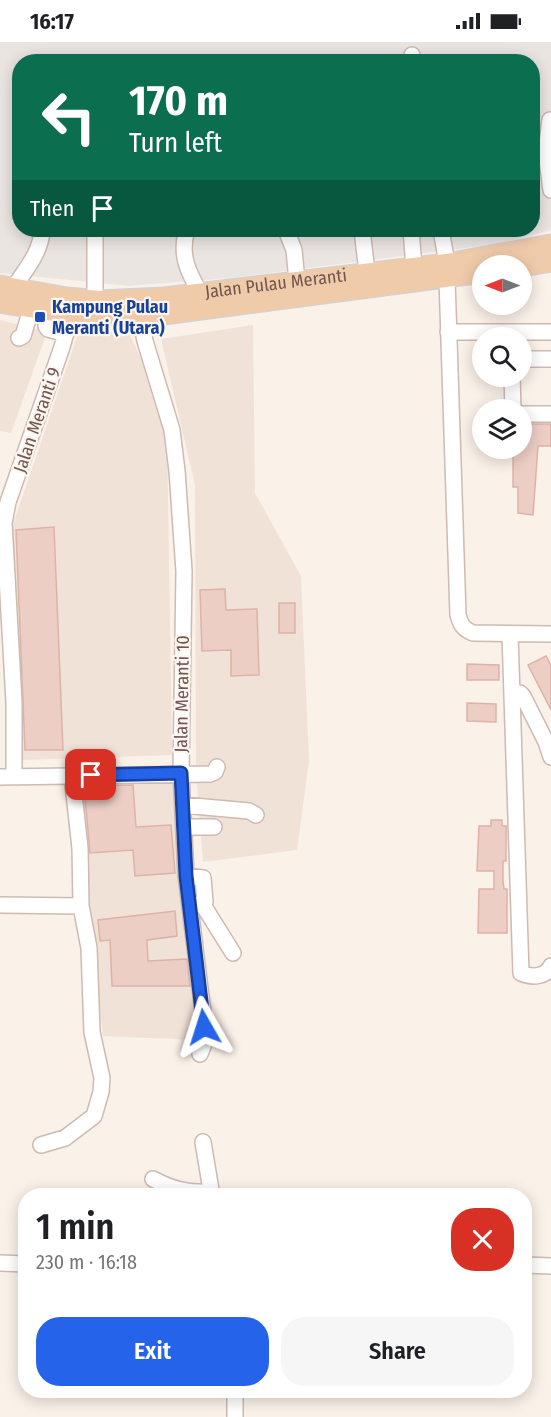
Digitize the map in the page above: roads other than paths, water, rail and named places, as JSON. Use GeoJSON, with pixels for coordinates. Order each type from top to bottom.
{"type":"FeatureCollection","features":[{"type":"Feature","properties":{"kind":"main road","name":"Jalan Pulau Meranti"},"geometry":{"type":"LineString","coordinates":[[7,286],[67,297],[164,306],[447,271],[551,244]]}},
{"type":"Feature","properties":{"kind":"main road"},"geometry":{"type":"LineString","coordinates":[[532,265],[551,262]]}},
{"type":"Feature","properties":{"kind":"main road","name":"Jalan Pulau Meranti"},"geometry":{"type":"LineString","coordinates":[[1,307],[71,315],[140,316],[200,293],[414,267],[472,272]]}},
{"type":"Feature","properties":{"kind":"street"},"geometry":{"type":"LineString","coordinates":[[550,120],[546,152],[551,190]]}},
{"type":"Feature","properties":{"kind":"street"},"geometry":{"type":"LineString","coordinates":[[7,286],[36,255],[42,237]]}},
{"type":"Feature","properties":{"kind":"street"},"geometry":{"type":"LineString","coordinates":[[94,300],[95,237]]}},
{"type":"Feature","properties":{"kind":"street"},"geometry":{"type":"LineString","coordinates":[[185,237],[183,245],[186,267],[200,293]]}},
{"type":"Feature","properties":{"kind":"street"},"geometry":{"type":"LineString","coordinates":[[289,237],[294,250],[297,281]]}},
{"type":"Feature","properties":{"kind":"street"},"geometry":{"type":"LineString","coordinates":[[363,237],[367,272]]}},
{"type":"Feature","properties":{"kind":"street"},"geometry":{"type":"LineString","coordinates":[[412,237],[414,267]]}},
{"type":"Feature","properties":{"kind":"street"},"geometry":{"type":"LineString","coordinates":[[442,237],[447,271],[460,624],[465,630],[480,634],[551,634]]}},
{"type":"Feature","properties":{"kind":"street"},"geometry":{"type":"LineString","coordinates":[[40,310],[48,329],[66,334]]}},
{"type":"Feature","properties":{"kind":"street"},"geometry":{"type":"LineString","coordinates":[[19,338],[23,336],[40,310]]}},
{"type":"Feature","properties":{"kind":"street","name":"Jalan Meranti 9"},"geometry":{"type":"LineString","coordinates":[[7,777],[3,513],[71,315]]}},
{"type":"Feature","properties":{"kind":"street","name":"Jalan Meranti 10"},"geometry":{"type":"LineString","coordinates":[[140,316],[172,430],[180,513],[184,571],[181,773],[186,876],[196,904],[204,1041],[200,1054]]}},
{"type":"Feature","properties":{"kind":"street"},"geometry":{"type":"LineString","coordinates":[[448,332],[551,332]]}},
{"type":"Feature","properties":{"kind":"street"},"geometry":{"type":"LineString","coordinates":[[532,359],[551,359]]}},
{"type":"Feature","properties":{"kind":"street"},"geometry":{"type":"LineString","coordinates":[[532,414],[551,414]]}},
{"type":"Feature","properties":{"kind":"street"},"geometry":{"type":"LineString","coordinates":[[510,634],[521,973],[543,975],[548,973],[551,966]]}},
{"type":"Feature","properties":{"kind":"street"},"geometry":{"type":"LineString","coordinates":[[512,693],[520,693],[523,696],[551,757]]}},
{"type":"Feature","properties":{"kind":"street"},"geometry":{"type":"LineString","coordinates":[[7,777],[210,774],[215,772],[217,767]]}},
{"type":"Feature","properties":{"kind":"street"},"geometry":{"type":"LineString","coordinates":[[40,1145],[65,1138],[94,1116],[101,1092],[102,1078],[92,1032],[89,948],[81,906],[80,848],[72,776]]}},
{"type":"Feature","properties":{"kind":"street"},"geometry":{"type":"LineString","coordinates":[[183,805],[249,811],[256,815]]}},
{"type":"Feature","properties":{"kind":"street"},"geometry":{"type":"LineString","coordinates":[[184,827],[214,827]]}},
{"type":"Feature","properties":{"kind":"street"},"geometry":{"type":"LineString","coordinates":[[196,904],[233,953]]}},
{"type":"Feature","properties":{"kind":"street"},"geometry":{"type":"LineString","coordinates":[[0,905],[81,906]]}},
{"type":"Feature","properties":{"kind":"street"},"geometry":{"type":"LineString","coordinates":[[203,1142],[210,1188]]}},
{"type":"Feature","properties":{"kind":"street"},"geometry":{"type":"LineString","coordinates":[[153,1179],[173,1188]]}},
{"type":"Feature","properties":{"kind":"street"},"geometry":{"type":"LineString","coordinates":[[0,1263],[18,1264]]}},
{"type":"Feature","properties":{"kind":"street"},"geometry":{"type":"LineString","coordinates":[[532,1265],[551,1266]]}},
{"type":"Feature","properties":{"kind":"street"},"geometry":{"type":"LineString","coordinates":[[235,1398],[235,1417]]}},
{"type":"Feature","properties":{"kind":"place","name":"Kampung Pulau Meranti (Utara)"},"geometry":{"type":"Point","coordinates":[40,317]}}]}
